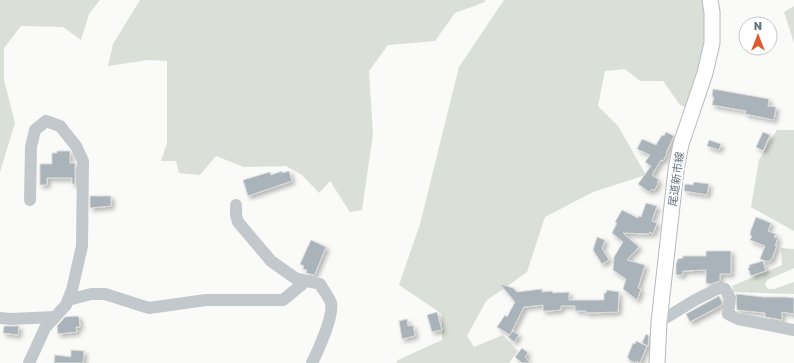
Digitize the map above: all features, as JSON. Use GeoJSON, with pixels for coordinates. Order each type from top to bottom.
{"type":"FeatureCollection","features":[{"type":"Feature","properties":{"kind":"main road","name":"尾道新市線"},"geometry":{"type":"LineString","coordinates":[[657,363],[659,322],[676,170],[681,144],[705,73],[712,43],[712,12],[710,0]]}},
{"type":"Feature","properties":{"kind":"street"},"geometry":{"type":"LineString","coordinates":[[29,363],[45,328],[66,305],[72,290],[82,246],[83,161],[76,146],[60,126],[46,121],[35,130],[31,147],[30,200]]}},
{"type":"Feature","properties":{"kind":"street"},"geometry":{"type":"LineString","coordinates":[[236,205],[238,222],[270,261],[295,278],[320,284],[331,304],[329,317],[320,347],[312,363]]}},
{"type":"Feature","properties":{"kind":"street"},"geometry":{"type":"LineString","coordinates":[[68,300],[91,294],[105,294],[149,308],[206,300],[283,300],[306,281]]}},
{"type":"Feature","properties":{"kind":"street"},"geometry":{"type":"LineString","coordinates":[[659,322],[718,288],[725,289],[730,298],[728,314],[738,319],[794,330]]}},
{"type":"Feature","properties":{"kind":"street"},"geometry":{"type":"LineString","coordinates":[[0,318],[11,320],[55,317]]}},
{"type":"Feature","properties":{"kind":"shaded area"},"geometry":{"type":"Polygon","coordinates":[[[0,0],[100,0],[89,14],[81,40],[63,27],[21,26],[4,48],[4,80],[15,123],[0,172],[0,0]]]}},
{"type":"Feature","properties":{"kind":"shaded area"},"geometry":{"type":"Polygon","coordinates":[[[140,0],[485,0],[485,2],[455,13],[435,41],[388,45],[369,71],[373,134],[362,210],[350,212],[330,181],[319,193],[302,175],[286,166],[244,167],[216,156],[200,175],[179,173],[176,161],[161,161],[167,143],[167,61],[148,60],[108,66],[113,44],[140,0]]]}},
{"type":"Feature","properties":{"kind":"shaded area"},"geometry":{"type":"Polygon","coordinates":[[[504,0],[703,0],[705,23],[702,66],[687,108],[680,105],[663,81],[640,81],[625,69],[605,71],[598,106],[618,126],[646,175],[593,192],[545,217],[527,272],[486,301],[467,336],[474,347],[503,335],[518,351],[509,363],[396,363],[398,360],[442,340],[442,314],[399,285],[420,224],[459,67],[504,0]]]}},
{"type":"Feature","properties":{"kind":"shaded area"},"geometry":{"type":"Polygon","coordinates":[[[794,6],[794,43],[784,12],[794,6]]]}},
{"type":"Feature","properties":{"kind":"shaded area"},"geometry":{"type":"Polygon","coordinates":[[[777,130],[794,130],[794,231],[751,207],[759,160],[777,130]]]}},
{"type":"Feature","properties":{"kind":"shaded area"},"geometry":{"type":"Polygon","coordinates":[[[781,248],[794,249],[794,268],[767,280],[765,285],[768,289],[774,289],[794,282],[794,294],[733,292],[732,286],[782,265],[781,248]]]}},
{"type":"Feature","properties":{"kind":"building"},"geometry":{"type":"Polygon","coordinates":[[[713,89],[769,99],[768,106],[776,107],[774,120],[745,114],[746,111],[712,105],[714,97],[712,97],[713,89]]]}},
{"type":"Feature","properties":{"kind":"building"},"geometry":{"type":"Polygon","coordinates":[[[666,132],[674,136],[666,153],[667,154],[663,161],[661,160],[652,175],[659,180],[657,183],[658,184],[654,191],[652,189],[649,192],[638,184],[651,166],[645,162],[650,155],[637,149],[642,139],[656,145],[662,135],[664,136],[666,132]]]}},
{"type":"Feature","properties":{"kind":"building"},"geometry":{"type":"Polygon","coordinates":[[[763,132],[770,135],[763,151],[756,147],[763,132]]]}},
{"type":"Feature","properties":{"kind":"building"},"geometry":{"type":"Polygon","coordinates":[[[709,140],[721,144],[719,150],[707,146],[709,140]]]}},
{"type":"Feature","properties":{"kind":"building"},"geometry":{"type":"Polygon","coordinates":[[[57,151],[70,151],[70,163],[75,163],[75,184],[72,184],[72,178],[47,178],[47,185],[40,185],[40,164],[52,164],[52,153],[57,153],[57,151]]]}},
{"type":"Feature","properties":{"kind":"building"},"geometry":{"type":"Polygon","coordinates":[[[282,171],[282,173],[289,171],[292,181],[248,196],[243,180],[270,172],[271,175],[282,171]]]}},
{"type":"Feature","properties":{"kind":"building"},"geometry":{"type":"Polygon","coordinates":[[[694,182],[709,184],[707,195],[684,191],[685,184],[693,185],[694,182]]]}},
{"type":"Feature","properties":{"kind":"building"},"geometry":{"type":"Polygon","coordinates":[[[90,196],[111,196],[111,206],[90,208],[90,196]]]}},
{"type":"Feature","properties":{"kind":"building"},"geometry":{"type":"Polygon","coordinates":[[[646,203],[657,206],[652,221],[657,223],[653,234],[650,232],[649,234],[623,233],[639,247],[627,260],[645,265],[638,288],[641,289],[637,300],[623,289],[626,279],[613,270],[614,257],[623,242],[612,233],[617,223],[615,222],[622,210],[638,218],[639,216],[641,217],[646,203]]]}},
{"type":"Feature","properties":{"kind":"building"},"geometry":{"type":"Polygon","coordinates":[[[756,217],[771,223],[768,231],[776,234],[774,237],[778,238],[772,259],[769,262],[760,259],[765,246],[750,240],[752,236],[750,235],[751,230],[756,217]]]}},
{"type":"Feature","properties":{"kind":"building"},"geometry":{"type":"Polygon","coordinates":[[[597,237],[605,240],[602,248],[609,260],[602,264],[593,250],[597,237]]]}},
{"type":"Feature","properties":{"kind":"building"},"geometry":{"type":"Polygon","coordinates":[[[311,240],[326,247],[314,275],[306,273],[307,270],[303,269],[304,266],[300,264],[311,240]]]}},
{"type":"Feature","properties":{"kind":"building"},"geometry":{"type":"Polygon","coordinates":[[[706,251],[731,251],[731,274],[720,274],[720,281],[711,284],[706,283],[706,270],[683,271],[683,275],[676,275],[676,264],[678,259],[683,258],[683,256],[706,256],[706,251]]]}},
{"type":"Feature","properties":{"kind":"building"},"geometry":{"type":"Polygon","coordinates":[[[763,261],[766,271],[751,276],[748,268],[750,267],[749,265],[763,261]]]}},
{"type":"Feature","properties":{"kind":"building"},"geometry":{"type":"Polygon","coordinates":[[[500,284],[513,288],[517,292],[542,289],[542,292],[569,292],[569,300],[604,300],[604,293],[606,293],[607,290],[619,292],[618,312],[586,313],[586,311],[575,311],[575,306],[561,306],[561,310],[548,311],[543,311],[543,305],[524,307],[510,335],[497,327],[505,315],[507,317],[515,302],[500,284]]]}},
{"type":"Feature","properties":{"kind":"building"},"geometry":{"type":"Polygon","coordinates":[[[736,294],[794,298],[794,314],[782,312],[782,320],[765,317],[765,313],[737,310],[736,294]]]}},
{"type":"Feature","properties":{"kind":"building"},"geometry":{"type":"Polygon","coordinates":[[[719,296],[722,305],[690,322],[686,314],[719,296]]]}},
{"type":"Feature","properties":{"kind":"building"},"geometry":{"type":"Polygon","coordinates":[[[437,312],[442,330],[432,332],[427,315],[437,312]]]}},
{"type":"Feature","properties":{"kind":"building"},"geometry":{"type":"Polygon","coordinates":[[[65,317],[79,317],[80,327],[76,327],[77,332],[58,334],[57,326],[65,317]]]}},
{"type":"Feature","properties":{"kind":"building"},"geometry":{"type":"Polygon","coordinates":[[[407,319],[408,326],[413,325],[415,336],[402,339],[399,321],[407,319]]]}},
{"type":"Feature","properties":{"kind":"building"},"geometry":{"type":"Polygon","coordinates":[[[4,326],[19,326],[18,335],[3,333],[4,326]]]}},
{"type":"Feature","properties":{"kind":"building"},"geometry":{"type":"Polygon","coordinates":[[[513,331],[519,335],[514,342],[508,337],[513,331]]]}},
{"type":"Feature","properties":{"kind":"building"},"geometry":{"type":"Polygon","coordinates":[[[646,334],[649,336],[648,346],[642,343],[646,334]]]}},
{"type":"Feature","properties":{"kind":"building"},"geometry":{"type":"Polygon","coordinates":[[[636,341],[647,346],[640,363],[636,361],[635,363],[627,358],[633,343],[635,344],[636,341]]]}},
{"type":"Feature","properties":{"kind":"building"},"geometry":{"type":"Polygon","coordinates":[[[522,348],[528,353],[525,357],[530,363],[522,363],[515,357],[522,348]]]}},
{"type":"Feature","properties":{"kind":"building"},"geometry":{"type":"Polygon","coordinates":[[[71,350],[84,351],[83,363],[54,363],[55,355],[71,357],[71,350]]]}}]}
